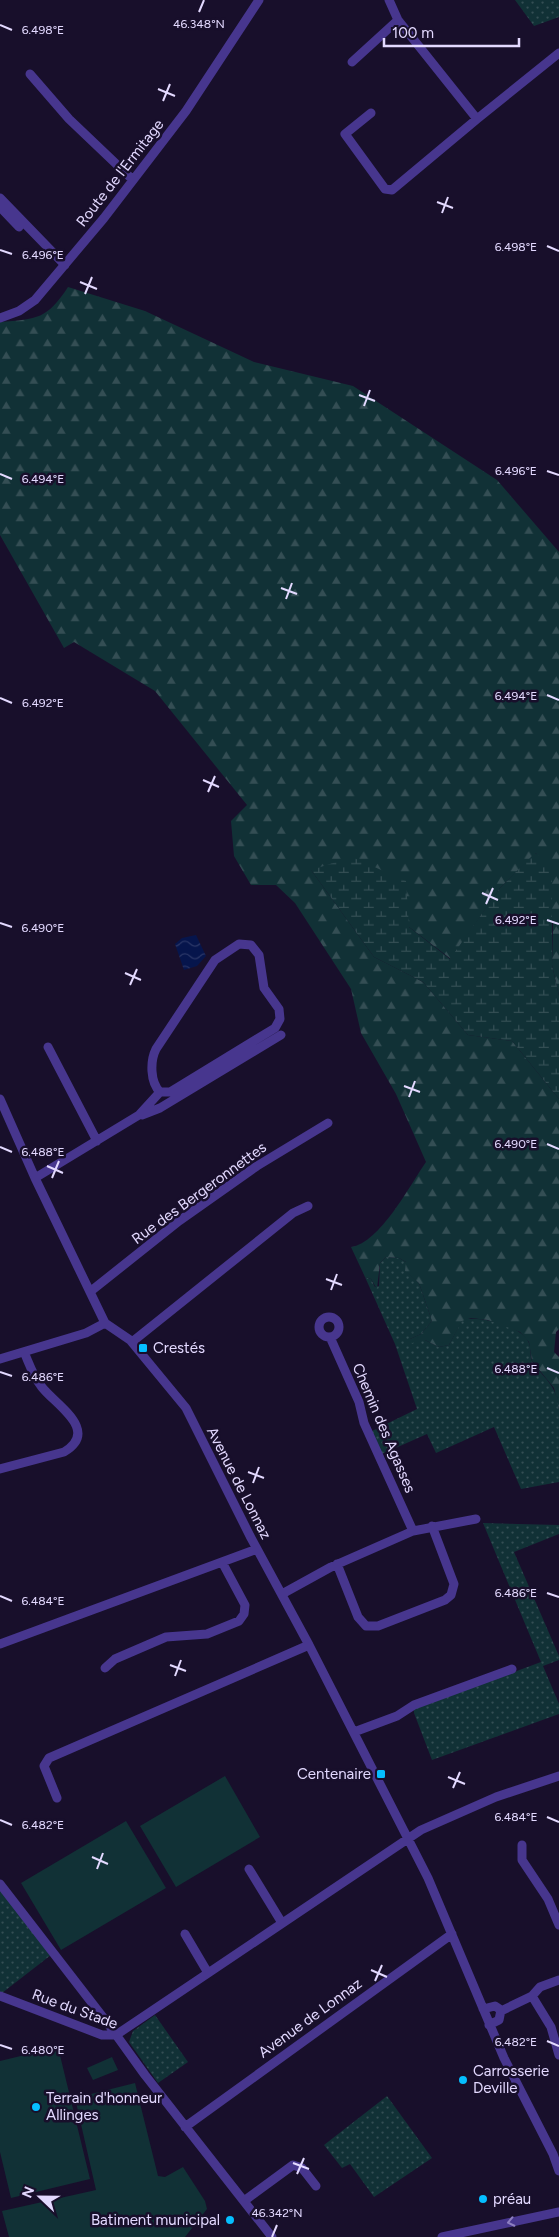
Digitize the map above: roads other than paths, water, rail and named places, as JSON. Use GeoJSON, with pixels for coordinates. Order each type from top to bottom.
{"type":"FeatureCollection","features":[{"type":"Feature","properties":{"kind":"street","name":"Route de l'Ermitage"},"geometry":{"type":"LineString","coordinates":[[0,318],[14,314],[30,304],[64,267],[134,180],[199,91],[260,0]]}},
{"type":"Feature","properties":{"kind":"street"},"geometry":{"type":"LineString","coordinates":[[389,0],[398,20],[477,119]]}},
{"type":"Feature","properties":{"kind":"street"},"geometry":{"type":"LineString","coordinates":[[352,62],[398,20]]}},
{"type":"Feature","properties":{"kind":"street"},"geometry":{"type":"LineString","coordinates":[[371,113],[345,134],[388,191],[392,190],[537,69],[559,53]]}},
{"type":"Feature","properties":{"kind":"street"},"geometry":{"type":"LineString","coordinates":[[30,74],[69,119],[134,180]]}},
{"type":"Feature","properties":{"kind":"street"},"geometry":{"type":"LineString","coordinates":[[0,198],[64,267]]}},
{"type":"Feature","properties":{"kind":"street"},"geometry":{"type":"LineString","coordinates":[[0,207],[64,267]]}},
{"type":"Feature","properties":{"kind":"street"},"geometry":{"type":"LineString","coordinates":[[139,1115],[160,1092],[170,1092],[272,1031],[278,1024],[279,1009],[264,988],[259,955],[251,946],[239,944],[214,960],[156,1049],[152,1064],[155,1086],[160,1092]]}},
{"type":"Feature","properties":{"kind":"street"},"geometry":{"type":"LineString","coordinates":[[35,1178],[139,1115],[160,1108],[282,1035]]}},
{"type":"Feature","properties":{"kind":"street"},"geometry":{"type":"LineString","coordinates":[[48,1048],[97,1141]]}},
{"type":"Feature","properties":{"kind":"street"},"geometry":{"type":"LineString","coordinates":[[0,1099],[35,1178],[105,1323],[86,1333],[0,1359]]}},
{"type":"Feature","properties":{"kind":"street","name":"Rue des Bergeronnettes"},"geometry":{"type":"LineString","coordinates":[[91,1291],[179,1221],[256,1166],[328,1122]]}},
{"type":"Feature","properties":{"kind":"street"},"geometry":{"type":"LineString","coordinates":[[132,1342],[293,1213],[308,1206]]}},
{"type":"Feature","properties":{"kind":"street","name":"Avenue de Lonnaz"},"geometry":{"type":"LineString","coordinates":[[105,1323],[132,1342],[186,1408],[257,1549],[309,1645],[408,1838],[452,1934],[504,2058],[553,2154],[559,2172]]}},
{"type":"Feature","properties":{"kind":"street","name":"Chemin des Agasses"},"geometry":{"type":"LineString","coordinates":[[330,1337],[359,1402],[364,1423],[413,1531]]}},
{"type":"Feature","properties":{"kind":"street"},"geometry":{"type":"LineString","coordinates":[[0,1469],[64,1452],[72,1446],[77,1437],[77,1427],[73,1418],[39,1385],[24,1352]]}},
{"type":"Feature","properties":{"kind":"street"},"geometry":{"type":"LineString","coordinates":[[282,1594],[337,1564],[413,1531],[476,1519]]}},
{"type":"Feature","properties":{"kind":"street"},"geometry":{"type":"LineString","coordinates":[[337,1564],[358,1617],[366,1626],[378,1626],[445,1600],[453,1592],[454,1584],[432,1526]]}},
{"type":"Feature","properties":{"kind":"street"},"geometry":{"type":"LineString","coordinates":[[0,1644],[257,1549]]}},
{"type":"Feature","properties":{"kind":"street"},"geometry":{"type":"LineString","coordinates":[[105,1668],[115,1658],[166,1637],[207,1634],[239,1621],[244,1614],[245,1606],[222,1562]]}},
{"type":"Feature","properties":{"kind":"street"},"geometry":{"type":"LineString","coordinates":[[57,1798],[44,1766],[49,1758],[309,1645]]}},
{"type":"Feature","properties":{"kind":"street"},"geometry":{"type":"LineString","coordinates":[[354,1732],[397,1716],[414,1705],[512,1669]]}},
{"type":"Feature","properties":{"kind":"street"},"geometry":{"type":"LineString","coordinates":[[0,1884],[116,2035],[408,1838],[434,1823],[496,1797],[559,1776]]}},
{"type":"Feature","properties":{"kind":"street"},"geometry":{"type":"LineString","coordinates":[[522,1845],[522,1860],[548,1899],[559,1925]]}},
{"type":"Feature","properties":{"kind":"street"},"geometry":{"type":"LineString","coordinates":[[249,1869],[282,1923]]}},
{"type":"Feature","properties":{"kind":"street"},"geometry":{"type":"LineString","coordinates":[[184,1934],[208,1973]]}},
{"type":"Feature","properties":{"kind":"street","name":"Avenue de Lonnaz"},"geometry":{"type":"LineString","coordinates":[[186,2127],[452,1934]]}},
{"type":"Feature","properties":{"kind":"street"},"geometry":{"type":"LineString","coordinates":[[501,2011],[532,1996],[540,1987],[559,1980]]}},
{"type":"Feature","properties":{"kind":"street","name":"Rue du Stade"},"geometry":{"type":"LineString","coordinates":[[0,1996],[102,2035],[116,2035],[272,2237]]}},
{"type":"Feature","properties":{"kind":"street"},"geometry":{"type":"LineString","coordinates":[[532,1996],[551,2026],[559,2055]]}},
{"type":"Feature","properties":{"kind":"street"},"geometry":{"type":"LineString","coordinates":[[483,2009],[495,2006],[501,2011]]}},
{"type":"Feature","properties":{"kind":"street"},"geometry":{"type":"LineString","coordinates":[[490,2024],[499,2020],[501,2011]]}},
{"type":"Feature","properties":{"kind":"street"},"geometry":{"type":"LineString","coordinates":[[244,2201],[293,2165],[302,2168],[316,2186]]}},
{"type":"Feature","properties":{"kind":"street"},"geometry":{"type":"LineString","coordinates":[[442,2237],[559,2212]]}},
{"type":"Feature","properties":{"kind":"water"},"geometry":{"type":"Polygon","coordinates":[[[196,935],[206,956],[197,966],[184,970],[175,944],[182,938],[196,935]]]}},
{"type":"Feature","properties":{"kind":"place","name":"Crestés"},"geometry":{"type":"Point","coordinates":[143,1348]}},
{"type":"Feature","properties":{"kind":"place","name":"Centenaire"},"geometry":{"type":"Point","coordinates":[381,1774]}},
{"type":"Feature","properties":{"kind":"place","name":"Carrosserie Deville"},"geometry":{"type":"Point","coordinates":[463,2080]}},
{"type":"Feature","properties":{"kind":"place","name":"Terrain d'honneur Allinges"},"geometry":{"type":"Point","coordinates":[36,2107]}},
{"type":"Feature","properties":{"kind":"place","name":"préau"},"geometry":{"type":"Point","coordinates":[483,2199]}},
{"type":"Feature","properties":{"kind":"place","name":"Batiment municipal"},"geometry":{"type":"Point","coordinates":[230,2220]}}]}
